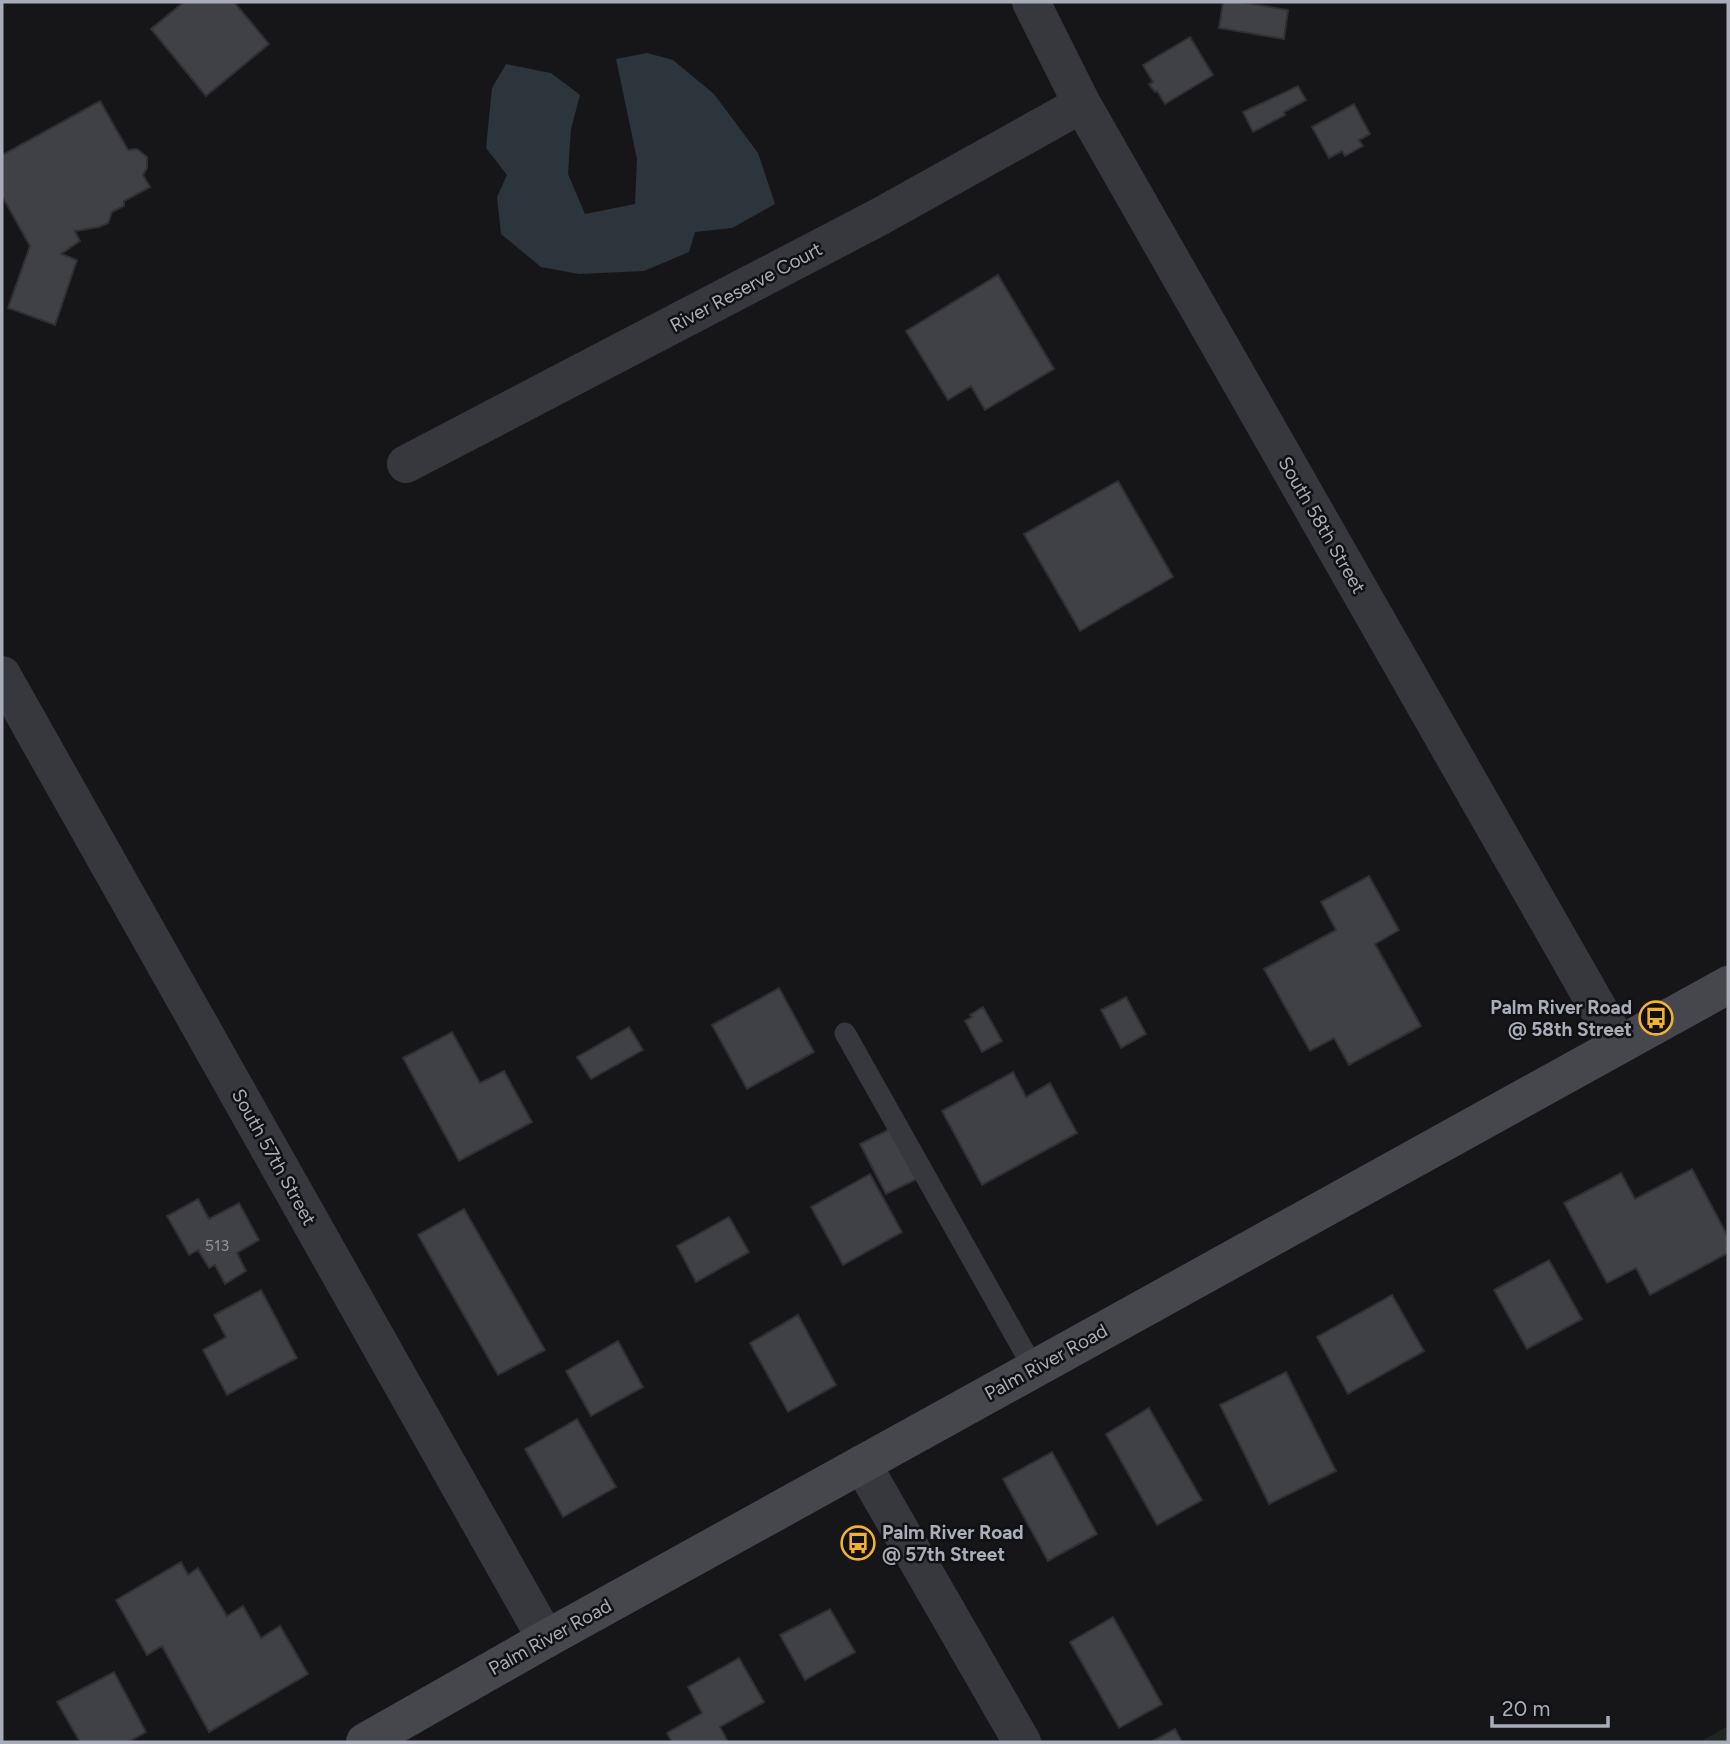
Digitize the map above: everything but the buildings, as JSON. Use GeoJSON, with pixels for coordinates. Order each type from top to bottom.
{"type":"FeatureCollection","features":[{"type":"Feature","properties":{"kind":"street","name":"South 58th Street"},"geometry":{"type":"LineString","coordinates":[[1031,2],[1082,104],[1619,1045]]}},
{"type":"Feature","properties":{"kind":"street","name":"River Reserve Court"},"geometry":{"type":"LineString","coordinates":[[406,464],[879,217],[1082,104]]}},
{"type":"Feature","properties":{"kind":"street","name":"South 57th Street"},"geometry":{"type":"LineString","coordinates":[[2,675],[546,1639]]}},
{"type":"Feature","properties":{"kind":"street","name":"Palm River Road"},"geometry":{"type":"LineString","coordinates":[[365,1742],[546,1639],[1728,985]]}},
{"type":"Feature","properties":{"kind":"street"},"geometry":{"type":"LineString","coordinates":[[862,1464],[1022,1742]]}},
{"type":"Feature","properties":{"kind":"lane"},"geometry":{"type":"LineString","coordinates":[[845,1033],[1034,1369]]}},
{"type":"Feature","properties":{"kind":"shaded area"},"geometry":{"type":"Polygon","coordinates":[[[647,53],[673,60],[714,94],[758,153],[775,204],[732,228],[695,232],[689,252],[644,271],[579,274],[541,267],[501,234],[497,197],[507,175],[486,148],[492,88],[506,64],[551,73],[580,95],[571,129],[568,174],[585,214],[635,204],[637,159],[616,59],[647,53]]]}},
{"type":"Feature","properties":{"kind":"shaded area"},"geometry":{"type":"Polygon","coordinates":[[[1728,1726],[1728,1742],[1700,1742],[1728,1726]]]}},
{"type":"Feature","properties":{"kind":"place","name":"Palm River Road @ 58th Street"},"geometry":{"type":"Point","coordinates":[1656,1018]}},
{"type":"Feature","properties":{"kind":"place","name":"Palm River Road @ 57th Street"},"geometry":{"type":"Point","coordinates":[858,1543]}}]}
